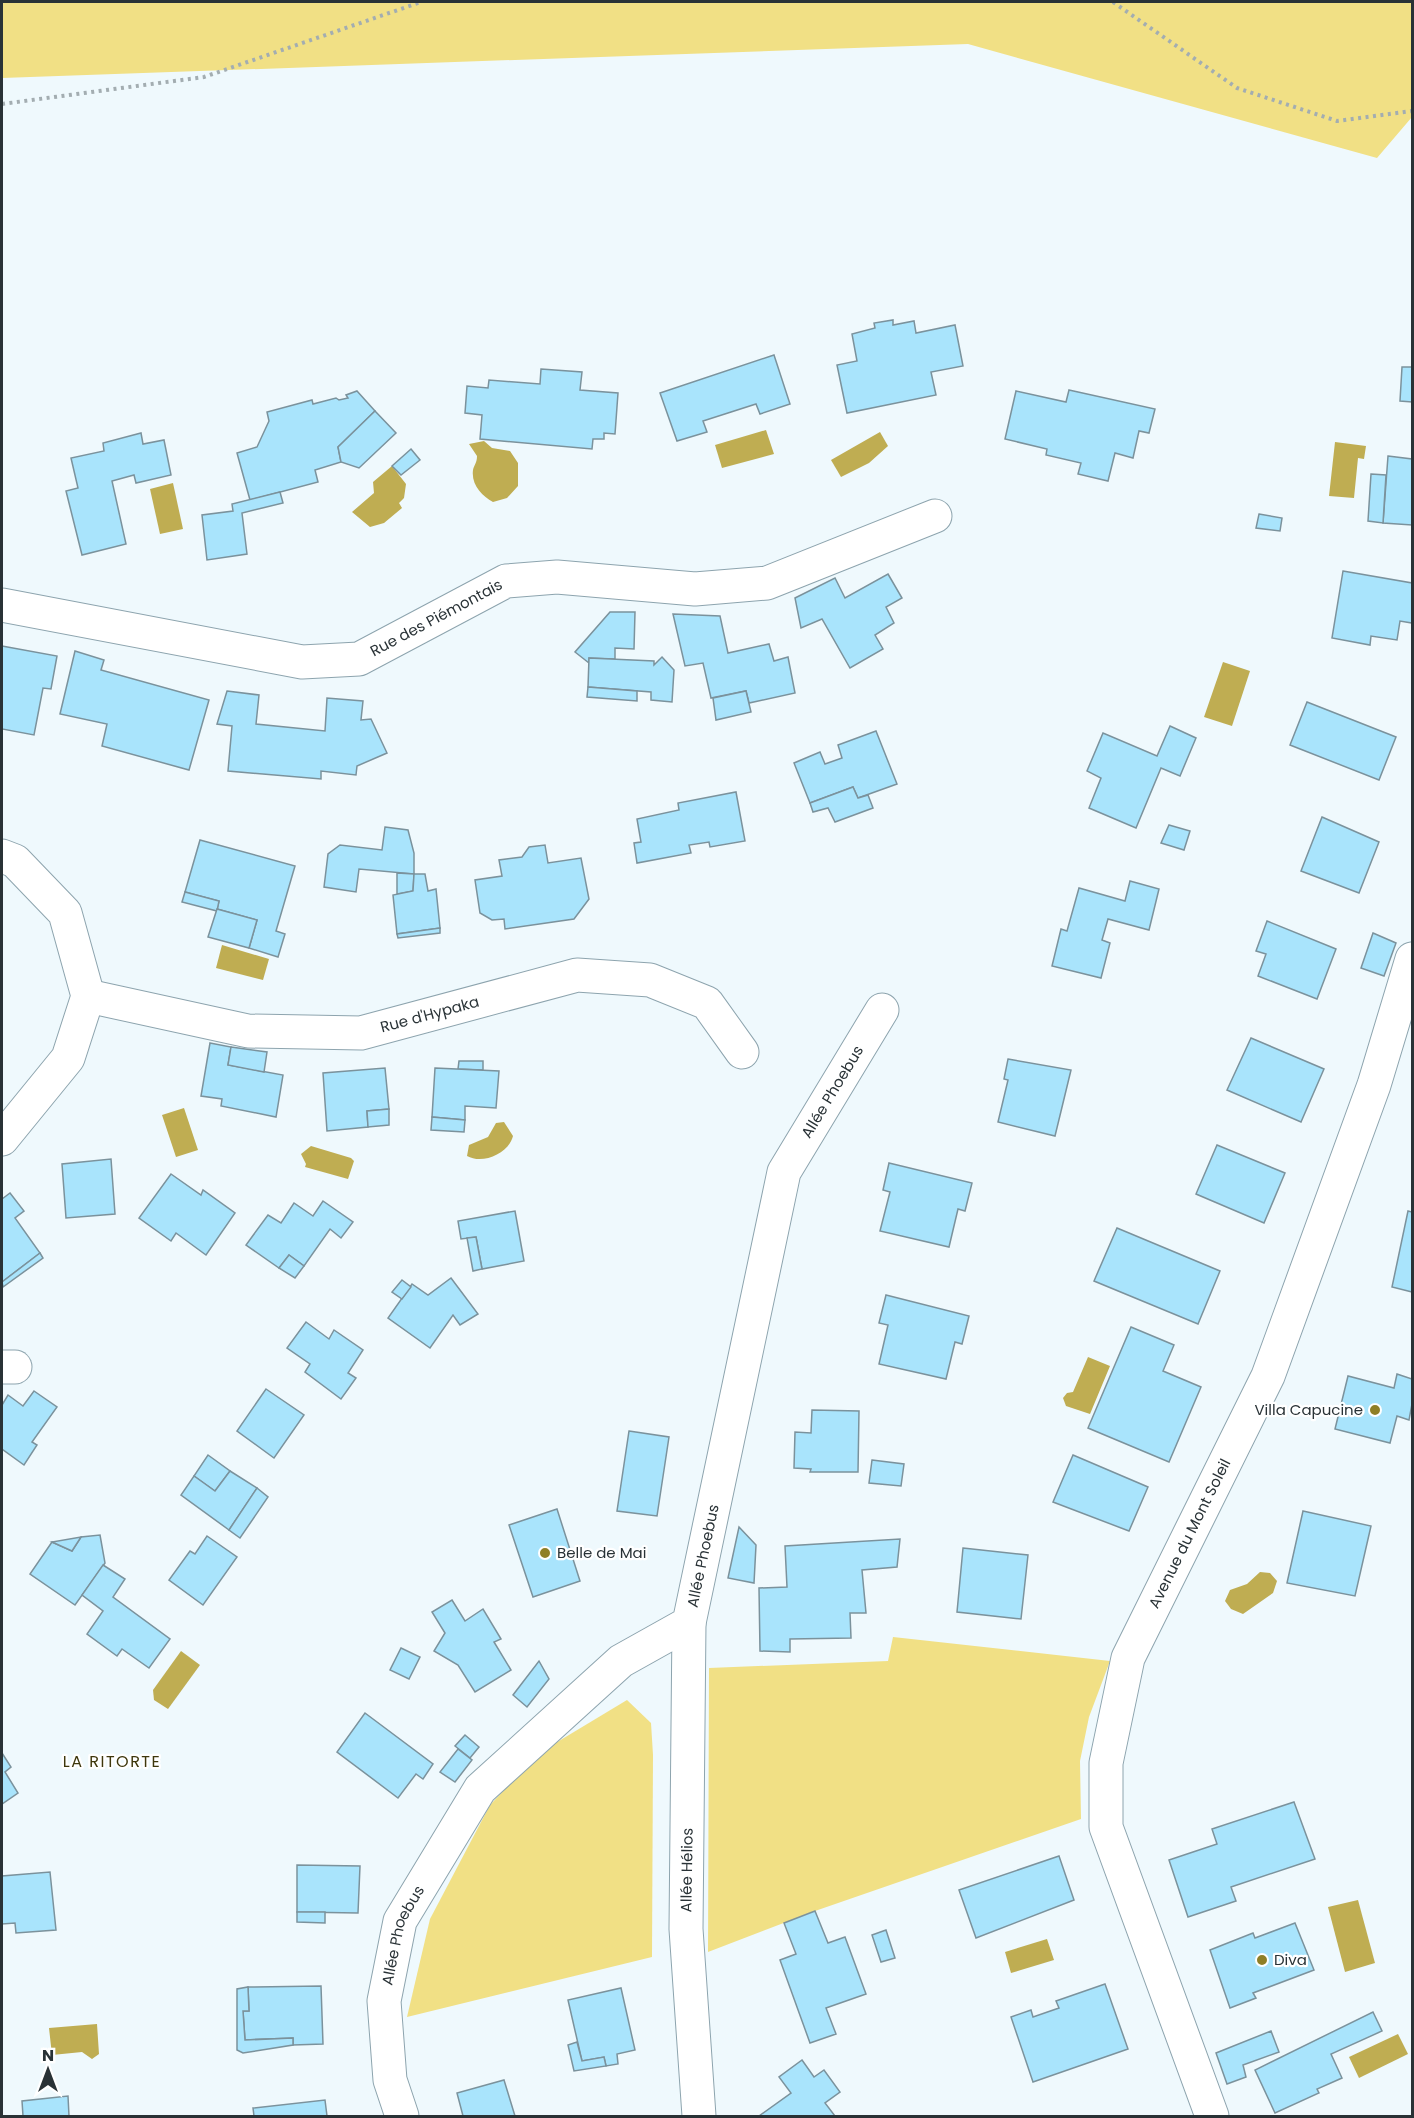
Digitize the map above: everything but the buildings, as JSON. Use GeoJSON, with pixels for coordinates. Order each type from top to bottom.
{"type":"FeatureCollection","features":[{"type":"Feature","properties":{"kind":"street","name":"Rue des Piémontais"},"geometry":{"type":"LineString","coordinates":[[2,605],[302,662],[359,659],[507,581],[557,577],[695,590],[767,583],[935,516]]}},
{"type":"Feature","properties":{"kind":"street"},"geometry":{"type":"LineString","coordinates":[[2,856],[15,861],[65,914],[88,996],[68,1058],[2,1139]]}},
{"type":"Feature","properties":{"kind":"street","name":"Avenue du Mont Soleil"},"geometry":{"type":"LineString","coordinates":[[1212,2116],[1106,1827],[1106,1763],[1128,1658],[1268,1376],[1371,1093],[1413,959]]}},
{"type":"Feature","properties":{"kind":"street","name":"Rue d'Hypaka"},"geometry":{"type":"LineString","coordinates":[[88,996],[248,1031],[362,1033],[577,975],[650,980],[707,1003],[742,1052]]}},
{"type":"Feature","properties":{"kind":"street","name":"Allée Phoebus"},"geometry":{"type":"LineString","coordinates":[[402,2116],[390,2080],[384,2001],[400,1921],[480,1789],[621,1661],[689,1623],[784,1172],[882,1010]]}},
{"type":"Feature","properties":{"kind":"street","name":"Allée Hélios"},"geometry":{"type":"LineString","coordinates":[[689,1623],[686,1929],[699,2116]]}},
{"type":"Feature","properties":{"kind":"path"},"geometry":{"type":"LineString","coordinates":[[2,104],[204,77],[420,2]]}},
{"type":"Feature","properties":{"kind":"path"},"geometry":{"type":"LineString","coordinates":[[1113,2],[1237,88],[1337,121],[1413,111]]}},
{"type":"Feature","properties":{"kind":"shaded area"},"geometry":{"type":"Polygon","coordinates":[[[2,2],[1412,2],[1412,117],[1377,158],[968,44],[2,78],[2,2]]]}},
{"type":"Feature","properties":{"kind":"shaded area"},"geometry":{"type":"Polygon","coordinates":[[[766,430],[774,454],[722,468],[715,445],[766,430]]]}},
{"type":"Feature","properties":{"kind":"shaded area"},"geometry":{"type":"Polygon","coordinates":[[[880,432],[888,446],[869,463],[841,477],[831,460],[880,432]]]}},
{"type":"Feature","properties":{"kind":"shaded area"},"geometry":{"type":"Polygon","coordinates":[[[484,441],[492,448],[510,451],[518,463],[518,486],[507,498],[493,502],[478,489],[473,475],[477,456],[469,444],[484,441]]]}},
{"type":"Feature","properties":{"kind":"shaded area"},"geometry":{"type":"Polygon","coordinates":[[[1335,442],[1366,446],[1364,459],[1358,458],[1354,498],[1329,496],[1335,442]]]}},
{"type":"Feature","properties":{"kind":"shaded area"},"geometry":{"type":"Polygon","coordinates":[[[392,466],[406,484],[404,498],[399,503],[402,508],[384,523],[370,527],[352,512],[374,493],[373,482],[392,466]]]}},
{"type":"Feature","properties":{"kind":"shaded area"},"geometry":{"type":"Polygon","coordinates":[[[173,483],[183,529],[160,534],[150,489],[173,483]]]}},
{"type":"Feature","properties":{"kind":"shaded area"},"geometry":{"type":"Polygon","coordinates":[[[1223,662],[1250,671],[1232,726],[1204,717],[1223,662]]]}},
{"type":"Feature","properties":{"kind":"shaded area"},"geometry":{"type":"Polygon","coordinates":[[[222,945],[269,959],[263,980],[216,968],[222,945]]]}},
{"type":"Feature","properties":{"kind":"shaded area"},"geometry":{"type":"Polygon","coordinates":[[[184,1108],[198,1150],[176,1157],[162,1115],[184,1108]]]}},
{"type":"Feature","properties":{"kind":"shaded area"},"geometry":{"type":"Polygon","coordinates":[[[504,1122],[513,1136],[506,1148],[488,1158],[467,1156],[469,1145],[488,1137],[496,1123],[504,1122]]]}},
{"type":"Feature","properties":{"kind":"shaded area"},"geometry":{"type":"Polygon","coordinates":[[[311,1146],[351,1158],[354,1161],[348,1179],[305,1167],[306,1164],[301,1154],[311,1146]]]}},
{"type":"Feature","properties":{"kind":"shaded area"},"geometry":{"type":"Polygon","coordinates":[[[1088,1357],[1110,1366],[1090,1414],[1066,1406],[1063,1398],[1067,1393],[1073,1392],[1088,1357]]]}},
{"type":"Feature","properties":{"kind":"shaded area"},"geometry":{"type":"Polygon","coordinates":[[[1260,1572],[1270,1573],[1277,1581],[1273,1593],[1243,1614],[1231,1609],[1225,1601],[1230,1590],[1247,1584],[1260,1572]]]}},
{"type":"Feature","properties":{"kind":"shaded area"},"geometry":{"type":"Polygon","coordinates":[[[893,1637],[1110,1661],[1089,1717],[1080,1761],[1081,1819],[815,1911],[708,1952],[709,1668],[888,1661],[893,1637]]]}},
{"type":"Feature","properties":{"kind":"shaded area"},"geometry":{"type":"Polygon","coordinates":[[[181,1651],[200,1665],[168,1709],[154,1700],[153,1690],[181,1651]]]}},
{"type":"Feature","properties":{"kind":"shaded area"},"geometry":{"type":"Polygon","coordinates":[[[627,1700],[651,1723],[653,1755],[652,1957],[407,2017],[430,1919],[490,1805],[539,1753],[627,1700]]]}},
{"type":"Feature","properties":{"kind":"shaded area"},"geometry":{"type":"Polygon","coordinates":[[[1358,1900],[1375,1963],[1345,1972],[1328,1907],[1358,1900]]]}},
{"type":"Feature","properties":{"kind":"shaded area"},"geometry":{"type":"Polygon","coordinates":[[[1047,1939],[1054,1960],[1011,1973],[1005,1952],[1047,1939]]]}},
{"type":"Feature","properties":{"kind":"shaded area"},"geometry":{"type":"Polygon","coordinates":[[[97,2024],[99,2054],[92,2059],[82,2052],[52,2055],[49,2028],[97,2024]]]}},
{"type":"Feature","properties":{"kind":"shaded area"},"geometry":{"type":"Polygon","coordinates":[[[1398,2034],[1408,2054],[1359,2078],[1349,2057],[1398,2034]]]}},
{"type":"Feature","properties":{"kind":"place","name":"Villa Capucine"},"geometry":{"type":"Point","coordinates":[1375,1410]}},
{"type":"Feature","properties":{"kind":"place","name":"Belle de Mai"},"geometry":{"type":"Point","coordinates":[545,1553]}},
{"type":"Feature","properties":{"kind":"place","name":"Diva"},"geometry":{"type":"Point","coordinates":[1262,1960]}},
{"type":"Feature","properties":{"kind":"district","name":"LA RITORTE"},"geometry":{"type":"Point","coordinates":[112,1761]}}]}
